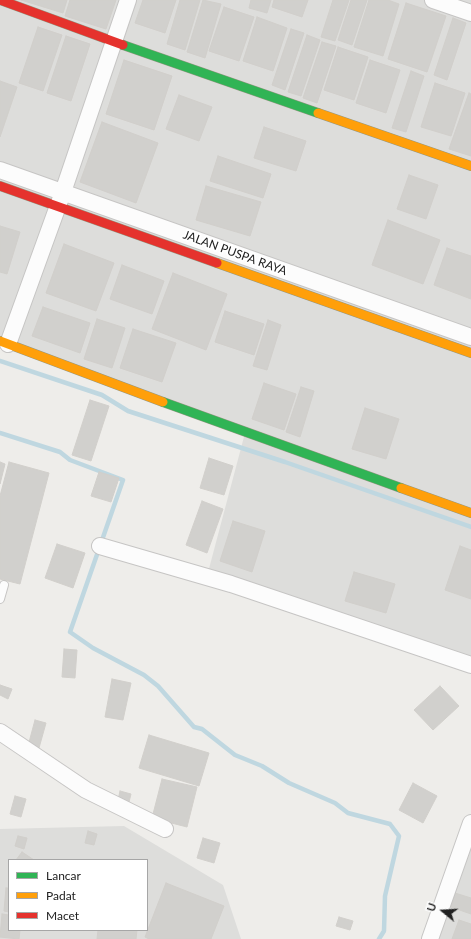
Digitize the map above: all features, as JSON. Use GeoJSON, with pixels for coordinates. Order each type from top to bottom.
{"type":"FeatureCollection","features":[{"type":"Feature","properties":{"kind":"street"},"geometry":{"type":"LineString","coordinates":[[0,0],[114,42],[471,166]]}},
{"type":"Feature","properties":{"kind":"street"},"geometry":{"type":"LineString","coordinates":[[128,0],[60,199],[4,342],[245,433],[471,514]]}},
{"type":"Feature","properties":{"kind":"street"},"geometry":{"type":"LineString","coordinates":[[433,0],[471,13]]}},
{"type":"Feature","properties":{"kind":"street","name":"JALAN PUSPA RAYA"},"geometry":{"type":"LineString","coordinates":[[0,170],[60,199],[471,353]]}},
{"type":"Feature","properties":{"kind":"street","name":"JALAN PUSPA RAYA"},"geometry":{"type":"LineString","coordinates":[[0,186],[60,199],[471,337]]}},
{"type":"Feature","properties":{"kind":"street"},"geometry":{"type":"LineString","coordinates":[[100,546],[231,584],[471,665]]}},
{"type":"Feature","properties":{"kind":"street"},"geometry":{"type":"LineString","coordinates":[[0,732],[86,790],[165,829]]}},
{"type":"Feature","properties":{"kind":"street"},"geometry":{"type":"LineString","coordinates":[[430,939],[471,823]]}},
{"type":"Feature","properties":{"kind":"lane"},"geometry":{"type":"LineString","coordinates":[[0,599],[4,585]]}},
{"type":"Feature","properties":{"kind":"shaded area"},"geometry":{"type":"Polygon","coordinates":[[[0,0],[471,0],[471,668],[206,580],[245,433],[0,341],[0,0]]]}},
{"type":"Feature","properties":{"kind":"shaded area"},"geometry":{"type":"Polygon","coordinates":[[[124,826],[223,885],[241,939],[0,939],[0,829],[124,826]]]}},
{"type":"Feature","properties":{"kind":"shaded area"},"geometry":{"type":"Polygon","coordinates":[[[471,837],[471,939],[436,939],[471,837]]]}},
{"type":"Feature","properties":{"kind":"building"},"geometry":{"type":"Polygon","coordinates":[[[21,0],[67,0],[63,13],[21,0]]]}},
{"type":"Feature","properties":{"kind":"building"},"geometry":{"type":"Polygon","coordinates":[[[70,0],[116,0],[106,29],[65,16],[70,0]]]}},
{"type":"Feature","properties":{"kind":"building"},"geometry":{"type":"Polygon","coordinates":[[[143,0],[176,0],[165,33],[135,23],[143,0]]]}},
{"type":"Feature","properties":{"kind":"building"},"geometry":{"type":"Polygon","coordinates":[[[180,0],[200,0],[185,50],[167,44],[180,0]]]}},
{"type":"Feature","properties":{"kind":"building"},"geometry":{"type":"Polygon","coordinates":[[[203,0],[221,4],[205,58],[187,52],[203,0]]]}},
{"type":"Feature","properties":{"kind":"building"},"geometry":{"type":"Polygon","coordinates":[[[251,0],[271,0],[267,13],[249,8],[251,0]]]}},
{"type":"Feature","properties":{"kind":"building"},"geometry":{"type":"Polygon","coordinates":[[[274,0],[308,0],[302,17],[272,7],[274,0]]]}},
{"type":"Feature","properties":{"kind":"building"},"geometry":{"type":"Polygon","coordinates":[[[333,0],[349,0],[335,41],[321,37],[333,0]]]}},
{"type":"Feature","properties":{"kind":"building"},"geometry":{"type":"Polygon","coordinates":[[[351,0],[367,0],[352,45],[338,40],[351,0]]]}},
{"type":"Feature","properties":{"kind":"building"},"geometry":{"type":"Polygon","coordinates":[[[369,0],[388,0],[399,4],[383,56],[354,47],[369,0]]]}},
{"type":"Feature","properties":{"kind":"building"},"geometry":{"type":"Polygon","coordinates":[[[406,3],[446,16],[427,72],[388,59],[406,3]]]}},
{"type":"Feature","properties":{"kind":"building"},"geometry":{"type":"Polygon","coordinates":[[[224,7],[254,17],[239,61],[209,51],[224,7]]]}},
{"type":"Feature","properties":{"kind":"building"},"geometry":{"type":"Polygon","coordinates":[[[257,17],[287,28],[273,71],[243,61],[257,17]]]}},
{"type":"Feature","properties":{"kind":"building"},"geometry":{"type":"Polygon","coordinates":[[[453,18],[466,23],[447,80],[434,75],[453,18]]]}},
{"type":"Feature","properties":{"kind":"building"},"geometry":{"type":"Polygon","coordinates":[[[38,27],[62,35],[43,91],[19,83],[38,27]]]}},
{"type":"Feature","properties":{"kind":"building"},"geometry":{"type":"Polygon","coordinates":[[[291,29],[304,33],[285,90],[272,85],[291,29]]]}},
{"type":"Feature","properties":{"kind":"building"},"geometry":{"type":"Polygon","coordinates":[[[307,35],[320,40],[301,96],[288,92],[307,35]]]}},
{"type":"Feature","properties":{"kind":"building"},"geometry":{"type":"Polygon","coordinates":[[[66,36],[90,44],[71,101],[47,93],[66,36]]]}},
{"type":"Feature","properties":{"kind":"building"},"geometry":{"type":"Polygon","coordinates":[[[322,42],[336,46],[317,103],[303,98],[322,42]]]}},
{"type":"Feature","properties":{"kind":"building"},"geometry":{"type":"Polygon","coordinates":[[[338,47],[368,57],[354,100],[324,90],[338,47]]]}},
{"type":"Feature","properties":{"kind":"building"},"geometry":{"type":"Polygon","coordinates":[[[124,60],[172,76],[154,130],[106,114],[124,60]]]}},
{"type":"Feature","properties":{"kind":"building"},"geometry":{"type":"Polygon","coordinates":[[[370,60],[400,70],[386,113],[356,103],[370,60]]]}},
{"type":"Feature","properties":{"kind":"building"},"geometry":{"type":"Polygon","coordinates":[[[411,71],[424,76],[406,132],[392,128],[411,71]]]}},
{"type":"Feature","properties":{"kind":"building"},"geometry":{"type":"Polygon","coordinates":[[[0,81],[17,87],[0,137],[0,81]]]}},
{"type":"Feature","properties":{"kind":"building"},"geometry":{"type":"Polygon","coordinates":[[[435,83],[465,93],[451,136],[421,127],[435,83]]]}},
{"type":"Feature","properties":{"kind":"building"},"geometry":{"type":"Polygon","coordinates":[[[469,93],[471,94],[471,156],[449,149],[469,93]]]}},
{"type":"Feature","properties":{"kind":"building"},"geometry":{"type":"Polygon","coordinates":[[[179,95],[212,107],[199,141],[166,129],[179,95]]]}},
{"type":"Feature","properties":{"kind":"building"},"geometry":{"type":"Polygon","coordinates":[[[102,122],[158,143],[136,203],[80,182],[102,122]]]}},
{"type":"Feature","properties":{"kind":"building"},"geometry":{"type":"Polygon","coordinates":[[[264,127],[306,141],[296,171],[254,158],[264,127]]]}},
{"type":"Feature","properties":{"kind":"building"},"geometry":{"type":"Polygon","coordinates":[[[218,156],[271,174],[263,198],[210,181],[218,156]]]}},
{"type":"Feature","properties":{"kind":"building"},"geometry":{"type":"Polygon","coordinates":[[[409,175],[438,185],[426,219],[397,209],[409,175]]]}},
{"type":"Feature","properties":{"kind":"building"},"geometry":{"type":"Polygon","coordinates":[[[206,186],[261,202],[250,236],[196,220],[206,186]]]}},
{"type":"Feature","properties":{"kind":"building"},"geometry":{"type":"Polygon","coordinates":[[[388,220],[440,240],[423,284],[372,265],[388,220]]]}},
{"type":"Feature","properties":{"kind":"building"},"geometry":{"type":"Polygon","coordinates":[[[0,226],[20,232],[7,274],[0,272],[0,226]]]}},
{"type":"Feature","properties":{"kind":"building"},"geometry":{"type":"Polygon","coordinates":[[[64,244],[114,263],[96,311],[46,293],[64,244]]]}},
{"type":"Feature","properties":{"kind":"building"},"geometry":{"type":"Polygon","coordinates":[[[447,248],[471,256],[471,299],[434,285],[447,248]]]}},
{"type":"Feature","properties":{"kind":"building"},"geometry":{"type":"Polygon","coordinates":[[[122,265],[164,281],[152,314],[110,299],[122,265]]]}},
{"type":"Feature","properties":{"kind":"building"},"geometry":{"type":"Polygon","coordinates":[[[173,273],[227,294],[206,350],[152,329],[173,273]]]}},
{"type":"Feature","properties":{"kind":"building"},"geometry":{"type":"Polygon","coordinates":[[[43,307],[90,323],[80,353],[32,336],[43,307]]]}},
{"type":"Feature","properties":{"kind":"building"},"geometry":{"type":"Polygon","coordinates":[[[225,311],[264,324],[254,355],[215,342],[225,311]]]}},
{"type":"Feature","properties":{"kind":"building"},"geometry":{"type":"Polygon","coordinates":[[[97,319],[125,328],[112,368],[84,359],[97,319]]]}},
{"type":"Feature","properties":{"kind":"building"},"geometry":{"type":"Polygon","coordinates":[[[268,320],[281,325],[267,370],[253,366],[268,320]]]}},
{"type":"Feature","properties":{"kind":"building"},"geometry":{"type":"Polygon","coordinates":[[[133,329],[176,343],[162,382],[120,368],[133,329]]]}},
{"type":"Feature","properties":{"kind":"building"},"geometry":{"type":"Polygon","coordinates":[[[264,383],[296,394],[284,430],[252,419],[264,383]]]}},
{"type":"Feature","properties":{"kind":"building"},"geometry":{"type":"Polygon","coordinates":[[[301,387],[314,391],[300,437],[286,432],[301,387]]]}},
{"type":"Feature","properties":{"kind":"building"},"geometry":{"type":"Polygon","coordinates":[[[90,400],[109,406],[91,461],[72,455],[90,400]]]}},
{"type":"Feature","properties":{"kind":"building"},"geometry":{"type":"Polygon","coordinates":[[[365,408],[399,419],[386,459],[352,449],[365,408]]]}},
{"type":"Feature","properties":{"kind":"building"},"geometry":{"type":"Polygon","coordinates":[[[209,458],[233,466],[224,495],[200,488],[209,458]]]}},
{"type":"Feature","properties":{"kind":"building"},"geometry":{"type":"Polygon","coordinates":[[[0,462],[5,464],[0,484],[0,462]]]}},
{"type":"Feature","properties":{"kind":"building"},"geometry":{"type":"Polygon","coordinates":[[[9,462],[49,473],[20,584],[0,579],[0,496],[9,462]]]}},
{"type":"Feature","properties":{"kind":"building"},"geometry":{"type":"Polygon","coordinates":[[[99,472],[119,478],[111,502],[91,496],[99,472]]]}},
{"type":"Feature","properties":{"kind":"building"},"geometry":{"type":"Polygon","coordinates":[[[202,501],[223,509],[207,553],[186,545],[202,501]]]}},
{"type":"Feature","properties":{"kind":"building"},"geometry":{"type":"Polygon","coordinates":[[[233,521],[265,531],[252,572],[220,561],[233,521]]]}},
{"type":"Feature","properties":{"kind":"building"},"geometry":{"type":"Polygon","coordinates":[[[57,544],[85,553],[73,588],[45,578],[57,544]]]}},
{"type":"Feature","properties":{"kind":"building"},"geometry":{"type":"Polygon","coordinates":[[[460,546],[471,550],[471,599],[445,590],[460,546]]]}},
{"type":"Feature","properties":{"kind":"building"},"geometry":{"type":"Polygon","coordinates":[[[354,572],[395,584],[386,613],[345,601],[354,572]]]}},
{"type":"Feature","properties":{"kind":"building"},"geometry":{"type":"Polygon","coordinates":[[[64,649],[77,650],[75,678],[62,677],[64,649]]]}},
{"type":"Feature","properties":{"kind":"building"},"geometry":{"type":"Polygon","coordinates":[[[112,679],[131,683],[123,720],[105,717],[112,679]]]}},
{"type":"Feature","properties":{"kind":"building"},"geometry":{"type":"Polygon","coordinates":[[[0,685],[12,689],[8,699],[0,695],[0,685]]]}},
{"type":"Feature","properties":{"kind":"building"},"geometry":{"type":"Polygon","coordinates":[[[440,686],[459,706],[433,730],[414,710],[440,686]]]}},
{"type":"Feature","properties":{"kind":"building"},"geometry":{"type":"Polygon","coordinates":[[[35,720],[46,723],[39,748],[28,746],[35,720]]]}},
{"type":"Feature","properties":{"kind":"building"},"geometry":{"type":"Polygon","coordinates":[[[149,735],[209,753],[199,786],[139,768],[149,735]]]}},
{"type":"Feature","properties":{"kind":"building"},"geometry":{"type":"Polygon","coordinates":[[[162,779],[197,787],[187,827],[152,818],[162,779]]]}},
{"type":"Feature","properties":{"kind":"building"},"geometry":{"type":"Polygon","coordinates":[[[413,783],[437,796],[423,823],[399,810],[413,783]]]}},
{"type":"Feature","properties":{"kind":"building"},"geometry":{"type":"Polygon","coordinates":[[[120,791],[131,794],[129,802],[118,800],[120,791]]]}},
{"type":"Feature","properties":{"kind":"building"},"geometry":{"type":"Polygon","coordinates":[[[15,796],[26,799],[21,817],[10,814],[15,796]]]}},
{"type":"Feature","properties":{"kind":"building"},"geometry":{"type":"Polygon","coordinates":[[[88,831],[97,834],[94,845],[85,843],[88,831]]]}},
{"type":"Feature","properties":{"kind":"building"},"geometry":{"type":"Polygon","coordinates":[[[18,836],[27,838],[24,849],[15,846],[18,836]]]}},
{"type":"Feature","properties":{"kind":"building"},"geometry":{"type":"Polygon","coordinates":[[[203,838],[220,843],[214,863],[197,858],[203,838]]]}},
{"type":"Feature","properties":{"kind":"building"},"geometry":{"type":"Polygon","coordinates":[[[22,852],[32,859],[17,859],[22,852]]]}},
{"type":"Feature","properties":{"kind":"building"},"geometry":{"type":"Polygon","coordinates":[[[166,883],[224,906],[211,939],[149,939],[145,937],[166,883]]]}},
{"type":"Feature","properties":{"kind":"building"},"geometry":{"type":"Polygon","coordinates":[[[6,888],[8,888],[8,912],[4,911],[6,888]]]}},
{"type":"Feature","properties":{"kind":"building"},"geometry":{"type":"Polygon","coordinates":[[[455,893],[471,898],[471,914],[451,907],[455,893]]]}},
{"type":"Feature","properties":{"kind":"building"},"geometry":{"type":"Polygon","coordinates":[[[2,914],[8,915],[8,931],[20,931],[19,939],[0,937],[2,914]]]}},
{"type":"Feature","properties":{"kind":"building"},"geometry":{"type":"Polygon","coordinates":[[[339,917],[353,921],[350,930],[336,926],[339,917]]]}},
{"type":"Feature","properties":{"kind":"building"},"geometry":{"type":"Polygon","coordinates":[[[459,920],[471,924],[471,939],[452,939],[459,920]]]}},
{"type":"Feature","properties":{"kind":"building"},"geometry":{"type":"Polygon","coordinates":[[[98,931],[137,931],[136,939],[97,939],[98,931]]]}},
{"type":"Feature","properties":{"kind":"waterway"},"geometry":{"type":"LineString","coordinates":[[0,361],[102,395],[128,411],[285,462],[471,527]]}},
{"type":"Feature","properties":{"kind":"waterway"},"geometry":{"type":"LineString","coordinates":[[0,433],[60,452],[70,460],[123,480],[70,632],[93,648],[144,675],[158,686],[194,727],[202,729],[235,755],[262,766],[289,783],[335,803],[348,813],[390,824],[399,836],[385,896],[384,931],[379,939]]}},
{"type":"Feature","properties":{"kind":"traffic: fast"},"geometry":{"type":"LineString","coordinates":[[123,45],[318,113]]}},
{"type":"Feature","properties":{"kind":"traffic: fast"},"geometry":{"type":"LineString","coordinates":[[163,402],[401,488]]}},
{"type":"Feature","properties":{"kind":"traffic: slow"},"geometry":{"type":"LineString","coordinates":[[318,113],[471,166]]}},
{"type":"Feature","properties":{"kind":"traffic: slow"},"geometry":{"type":"LineString","coordinates":[[217,263],[471,353]]}},
{"type":"Feature","properties":{"kind":"traffic: slow"},"geometry":{"type":"LineString","coordinates":[[0,341],[163,402]]}},
{"type":"Feature","properties":{"kind":"traffic: slow"},"geometry":{"type":"LineString","coordinates":[[401,488],[471,513]]}},
{"type":"Feature","properties":{"kind":"traffic: jam"},"geometry":{"type":"LineString","coordinates":[[0,0],[123,45]]}},
{"type":"Feature","properties":{"kind":"traffic: jam"},"geometry":{"type":"LineString","coordinates":[[0,186],[217,263]]}}]}
